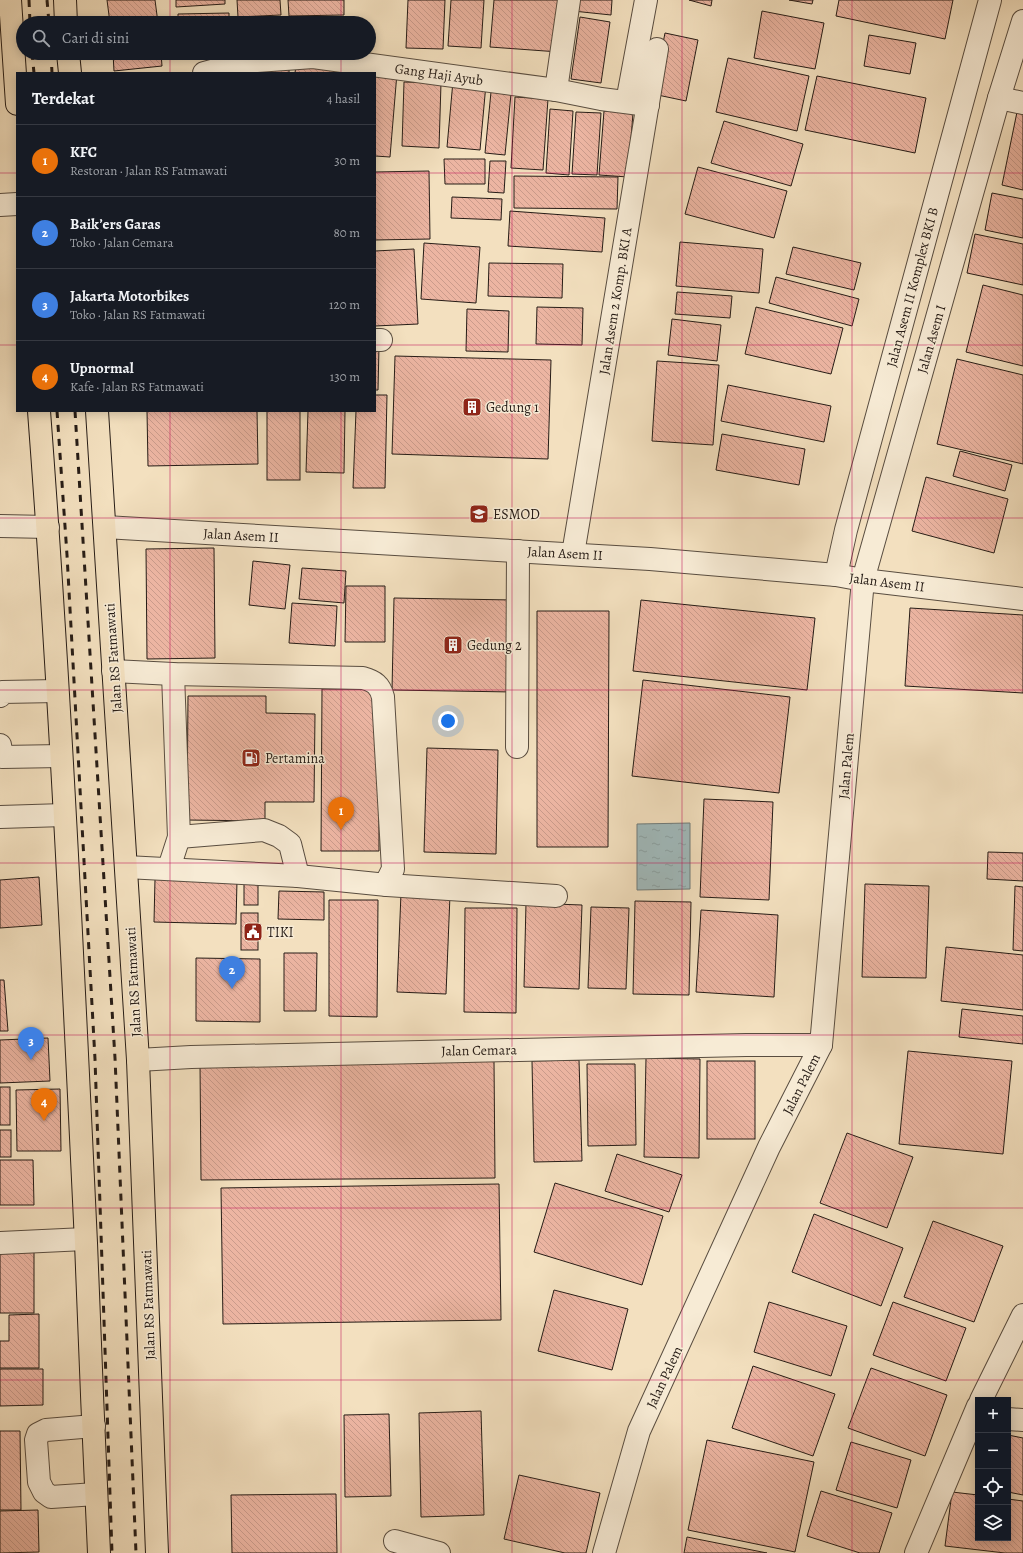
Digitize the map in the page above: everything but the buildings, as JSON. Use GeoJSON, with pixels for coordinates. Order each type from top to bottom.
{"type":"FeatureCollection","features":[{"type":"Feature","properties":{"kind":"main road"},"geometry":{"type":"LineString","coordinates":[[10,0],[16,89]]}},
{"type":"Feature","properties":{"kind":"main road"},"geometry":{"type":"LineString","coordinates":[[65,0],[66,16]]}},
{"type":"Feature","properties":{"kind":"main road"},"geometry":{"type":"LineString","coordinates":[[69,60],[70,72]]}},
{"type":"Feature","properties":{"kind":"main road"},"geometry":{"type":"LineString","coordinates":[[39,412],[48,527],[61,756],[99,1553]]}},
{"type":"Feature","properties":{"kind":"main road","name":"Jalan RS Fatmawati"},"geometry":{"type":"LineString","coordinates":[[97,412],[138,1060],[157,1553]]}},
{"type":"Feature","properties":{"kind":"street"},"geometry":{"type":"LineString","coordinates":[[556,90],[569,0]]}},
{"type":"Feature","properties":{"kind":"street"},"geometry":{"type":"LineString","coordinates":[[638,104],[646,0]]}},
{"type":"Feature","properties":{"kind":"street","name":"Jalan Asem II Komplex BKI B"},"geometry":{"type":"LineString","coordinates":[[836,576],[846,530],[990,0]]}},
{"type":"Feature","properties":{"kind":"street","name":"Jalan Asem I"},"geometry":{"type":"LineString","coordinates":[[863,580],[999,98],[1023,21]]}},
{"type":"Feature","properties":{"kind":"street","name":"Jalan Asem 2 Komp. BKI A"},"geometry":{"type":"LineString","coordinates":[[573,554],[638,104],[658,49]]}},
{"type":"Feature","properties":{"kind":"street","name":"Gang Haji Ayub"},"geometry":{"type":"LineString","coordinates":[[208,72],[244,62],[267,60]]}},
{"type":"Feature","properties":{"kind":"street","name":"Gang Haji Ayub"},"geometry":{"type":"LineString","coordinates":[[342,60],[556,90],[601,99],[638,104]]}},
{"type":"Feature","properties":{"kind":"street"},"geometry":{"type":"LineString","coordinates":[[999,98],[1023,103]]}},
{"type":"Feature","properties":{"kind":"street"},"geometry":{"type":"LineString","coordinates":[[0,205],[16,204]]}},
{"type":"Feature","properties":{"kind":"street"},"geometry":{"type":"LineString","coordinates":[[0,526],[48,527]]}},
{"type":"Feature","properties":{"kind":"street","name":"Jalan Asem II"},"geometry":{"type":"LineString","coordinates":[[105,527],[650,558],[836,576],[1023,599]]}},
{"type":"Feature","properties":{"kind":"street"},"geometry":{"type":"LineString","coordinates":[[517,747],[518,551]]}},
{"type":"Feature","properties":{"kind":"street","name":"Jalan Palem"},"geometry":{"type":"LineString","coordinates":[[604,1553],[639,1431],[768,1147],[821,1045],[863,580]]}},
{"type":"Feature","properties":{"kind":"street"},"geometry":{"type":"LineString","coordinates":[[113,671],[173,674],[363,678],[373,680],[381,689],[383,697],[393,869],[387,885]]}},
{"type":"Feature","properties":{"kind":"street"},"geometry":{"type":"LineString","coordinates":[[169,868],[178,837],[173,674]]}},
{"type":"Feature","properties":{"kind":"street"},"geometry":{"type":"LineString","coordinates":[[1,693],[57,691]]}},
{"type":"Feature","properties":{"kind":"street"},"geometry":{"type":"LineString","coordinates":[[1,753],[61,756]]}},
{"type":"Feature","properties":{"kind":"street"},"geometry":{"type":"LineString","coordinates":[[0,817],[64,815]]}},
{"type":"Feature","properties":{"kind":"street"},"geometry":{"type":"LineString","coordinates":[[178,837],[264,830],[279,836],[290,844],[298,876]]}},
{"type":"Feature","properties":{"kind":"street"},"geometry":{"type":"LineString","coordinates":[[126,866],[298,876],[387,885],[556,896]]}},
{"type":"Feature","properties":{"kind":"street","name":"Jalan Cemara"},"geometry":{"type":"LineString","coordinates":[[138,1060],[207,1056],[746,1045],[821,1045]]}},
{"type":"Feature","properties":{"kind":"street"},"geometry":{"type":"LineString","coordinates":[[0,1244],[85,1239]]}},
{"type":"Feature","properties":{"kind":"street"},"geometry":{"type":"LineString","coordinates":[[984,1397],[1023,1315]]}},
{"type":"Feature","properties":{"kind":"street"},"geometry":{"type":"LineString","coordinates":[[916,1553],[975,1416]]}},
{"type":"Feature","properties":{"kind":"street"},"geometry":{"type":"LineString","coordinates":[[1011,1419],[1023,1420]]}},
{"type":"Feature","properties":{"kind":"street"},"geometry":{"type":"LineString","coordinates":[[94,1426],[46,1430],[38,1434],[36,1440],[39,1482],[44,1492],[51,1497],[96,1494]]}},
{"type":"Feature","properties":{"kind":"street"},"geometry":{"type":"LineString","coordinates":[[395,1541],[439,1553]]}},
{"type":"Feature","properties":{"kind":"water"},"geometry":{"type":"Polygon","coordinates":[[[690,823],[690,889],[637,890],[637,824],[690,823]]]}},
{"type":"Feature","properties":{"kind":"railway"},"geometry":{"type":"LineString","coordinates":[[29,0],[30,16]]}},
{"type":"Feature","properties":{"kind":"railway"},"geometry":{"type":"LineString","coordinates":[[47,0],[48,16]]}},
{"type":"Feature","properties":{"kind":"railway"},"geometry":{"type":"LineString","coordinates":[[33,60],[34,72]]}},
{"type":"Feature","properties":{"kind":"railway"},"geometry":{"type":"LineString","coordinates":[[51,60],[52,72]]}},
{"type":"Feature","properties":{"kind":"railway"},"geometry":{"type":"LineString","coordinates":[[57,412],[67,555],[95,1059],[112,1553]]}},
{"type":"Feature","properties":{"kind":"railway"},"geometry":{"type":"LineString","coordinates":[[75,412],[115,1058],[136,1553]]}},
{"type":"Feature","properties":{"kind":"place","name":"Gedung 1"},"geometry":{"type":"Point","coordinates":[472,407]}},
{"type":"Feature","properties":{"kind":"place","name":"ESMOD"},"geometry":{"type":"Point","coordinates":[479,514]}},
{"type":"Feature","properties":{"kind":"place","name":"Gedung 2"},"geometry":{"type":"Point","coordinates":[453,645]}},
{"type":"Feature","properties":{"kind":"place","name":"Pertamina"},"geometry":{"type":"Point","coordinates":[251,758]}},
{"type":"Feature","properties":{"kind":"place","name":"KFC"},"geometry":{"type":"Point","coordinates":[341,830]}},
{"type":"Feature","properties":{"kind":"place","name":"TIKI"},"geometry":{"type":"Point","coordinates":[253,932]}},
{"type":"Feature","properties":{"kind":"place","name":"Baik’ers Garas"},"geometry":{"type":"Point","coordinates":[232,989]}},
{"type":"Feature","properties":{"kind":"place","name":"Jakarta Motorbikes"},"geometry":{"type":"Point","coordinates":[31,1060]}},
{"type":"Feature","properties":{"kind":"place","name":"Upnormal"},"geometry":{"type":"Point","coordinates":[44,1121]}}]}
